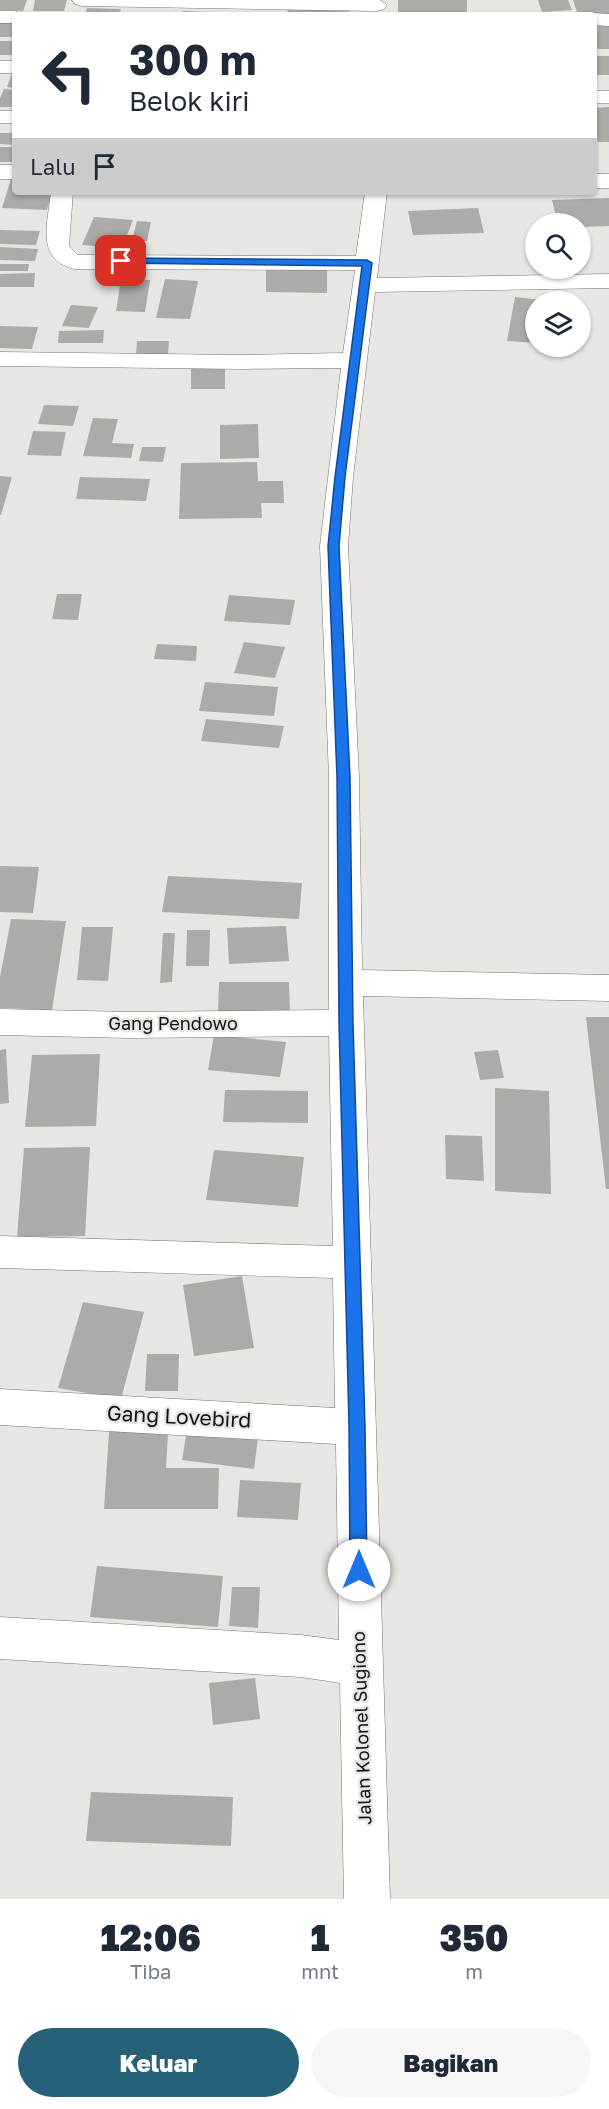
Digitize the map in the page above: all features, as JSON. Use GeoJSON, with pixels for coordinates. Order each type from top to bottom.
{"type":"FeatureCollection","features":[{"type":"Feature","properties":{"kind":"street"},"geometry":{"type":"LineString","coordinates":[[82,0],[379,9]]}},
{"type":"Feature","properties":{"kind":"street"},"geometry":{"type":"LineString","coordinates":[[62,195],[58,246],[65,258],[74,262],[609,281]]}},
{"type":"Feature","properties":{"kind":"street","name":"Jalan Kolonel Sugiono"},"geometry":{"type":"LineString","coordinates":[[367,1899],[346,1023],[344,777],[334,546],[376,195]]}},
{"type":"Feature","properties":{"kind":"street"},"geometry":{"type":"LineString","coordinates":[[0,359],[241,362],[355,360]]}},
{"type":"Feature","properties":{"kind":"street"},"geometry":{"type":"LineString","coordinates":[[346,983],[609,988]]}},
{"type":"Feature","properties":{"kind":"street","name":"Gang Pendowo"},"geometry":{"type":"LineString","coordinates":[[0,1022],[129,1026],[346,1023]]}},
{"type":"Feature","properties":{"kind":"street"},"geometry":{"type":"LineString","coordinates":[[0,1252],[352,1263]]}},
{"type":"Feature","properties":{"kind":"street","name":"Gang Lovebird"},"geometry":{"type":"LineString","coordinates":[[0,1407],[357,1426]]}},
{"type":"Feature","properties":{"kind":"street"},"geometry":{"type":"LineString","coordinates":[[0,1638],[301,1656],[360,1665]]}},
{"type":"Feature","properties":{"kind":"building"},"geometry":{"type":"Polygon","coordinates":[[[0,0],[27,0],[23,11],[0,10],[0,0]]]}},
{"type":"Feature","properties":{"kind":"building"},"geometry":{"type":"Polygon","coordinates":[[[35,0],[67,0],[64,11],[33,11],[35,0]]]}},
{"type":"Feature","properties":{"kind":"building"},"geometry":{"type":"Polygon","coordinates":[[[398,0],[467,0],[467,12],[398,12],[398,0]]]}},
{"type":"Feature","properties":{"kind":"building"},"geometry":{"type":"Polygon","coordinates":[[[538,0],[568,0],[572,10],[542,12],[538,0]]]}},
{"type":"Feature","properties":{"kind":"building"},"geometry":{"type":"Polygon","coordinates":[[[573,0],[609,0],[609,16],[597,16],[597,12],[577,12],[573,0]]]}},
{"type":"Feature","properties":{"kind":"building"},"geometry":{"type":"Polygon","coordinates":[[[288,7],[349,8],[349,12],[287,12],[288,7]]]}},
{"type":"Feature","properties":{"kind":"building"},"geometry":{"type":"Polygon","coordinates":[[[87,8],[121,9],[120,12],[86,12],[87,8]]]}},
{"type":"Feature","properties":{"kind":"building"},"geometry":{"type":"Polygon","coordinates":[[[0,22],[12,22],[12,37],[0,37],[0,22]]]}},
{"type":"Feature","properties":{"kind":"building"},"geometry":{"type":"Polygon","coordinates":[[[597,26],[609,26],[609,49],[597,49],[597,26]]]}},
{"type":"Feature","properties":{"kind":"building"},"geometry":{"type":"Polygon","coordinates":[[[0,41],[12,41],[12,55],[0,55],[0,41]]]}},
{"type":"Feature","properties":{"kind":"building"},"geometry":{"type":"Polygon","coordinates":[[[597,56],[609,56],[609,75],[597,75],[597,56]]]}},
{"type":"Feature","properties":{"kind":"building"},"geometry":{"type":"Polygon","coordinates":[[[12,74],[12,88],[7,87],[12,74]]]}},
{"type":"Feature","properties":{"kind":"building"},"geometry":{"type":"Polygon","coordinates":[[[4,89],[12,90],[12,107],[0,107],[0,98],[4,89]]]}},
{"type":"Feature","properties":{"kind":"building"},"geometry":{"type":"Polygon","coordinates":[[[609,107],[609,142],[598,142],[597,108],[609,107]]]}},
{"type":"Feature","properties":{"kind":"building"},"geometry":{"type":"Polygon","coordinates":[[[0,133],[12,133],[12,145],[0,144],[0,133]]]}},
{"type":"Feature","properties":{"kind":"building"},"geometry":{"type":"Polygon","coordinates":[[[0,147],[12,147],[12,162],[0,162],[0,147]]]}},
{"type":"Feature","properties":{"kind":"building"},"geometry":{"type":"Polygon","coordinates":[[[11,179],[12,195],[51,195],[47,210],[2,208],[11,179]]]}},
{"type":"Feature","properties":{"kind":"building"},"geometry":{"type":"Polygon","coordinates":[[[609,198],[609,226],[591,227],[591,213],[555,213],[552,200],[609,198]]]}},
{"type":"Feature","properties":{"kind":"building"},"geometry":{"type":"Polygon","coordinates":[[[478,208],[484,233],[413,235],[408,211],[478,208]]]}},
{"type":"Feature","properties":{"kind":"building"},"geometry":{"type":"Polygon","coordinates":[[[94,217],[133,220],[122,248],[82,245],[94,217]]]}},
{"type":"Feature","properties":{"kind":"building"},"geometry":{"type":"Polygon","coordinates":[[[137,221],[151,222],[147,241],[132,240],[137,221]]]}},
{"type":"Feature","properties":{"kind":"building"},"geometry":{"type":"Polygon","coordinates":[[[0,230],[40,231],[36,245],[0,244],[0,230]]]}},
{"type":"Feature","properties":{"kind":"building"},"geometry":{"type":"Polygon","coordinates":[[[0,247],[38,249],[35,261],[0,260],[0,247]]]}},
{"type":"Feature","properties":{"kind":"building"},"geometry":{"type":"Polygon","coordinates":[[[0,264],[29,264],[28,271],[0,271],[0,264]]]}},
{"type":"Feature","properties":{"kind":"building"},"geometry":{"type":"Polygon","coordinates":[[[266,269],[327,269],[327,293],[266,292],[266,269]]]}},
{"type":"Feature","properties":{"kind":"building"},"geometry":{"type":"Polygon","coordinates":[[[35,273],[34,287],[0,287],[0,274],[35,273]]]}},
{"type":"Feature","properties":{"kind":"building"},"geometry":{"type":"Polygon","coordinates":[[[121,279],[150,280],[145,312],[116,311],[121,279]]]}},
{"type":"Feature","properties":{"kind":"building"},"geometry":{"type":"Polygon","coordinates":[[[165,279],[198,281],[190,319],[156,318],[165,279]]]}},
{"type":"Feature","properties":{"kind":"building"},"geometry":{"type":"Polygon","coordinates":[[[515,297],[525,298],[525,342],[507,341],[515,297]]]}},
{"type":"Feature","properties":{"kind":"building"},"geometry":{"type":"Polygon","coordinates":[[[71,305],[98,307],[89,328],[62,326],[71,305]]]}},
{"type":"Feature","properties":{"kind":"building"},"geometry":{"type":"Polygon","coordinates":[[[0,326],[38,327],[32,349],[0,348],[0,326]]]}},
{"type":"Feature","properties":{"kind":"building"},"geometry":{"type":"Polygon","coordinates":[[[104,330],[103,343],[58,343],[59,331],[104,330]]]}},
{"type":"Feature","properties":{"kind":"building"},"geometry":{"type":"Polygon","coordinates":[[[137,341],[169,341],[168,354],[136,354],[137,341]]]}},
{"type":"Feature","properties":{"kind":"building"},"geometry":{"type":"Polygon","coordinates":[[[225,366],[225,389],[191,389],[191,367],[225,366]]]}},
{"type":"Feature","properties":{"kind":"building"},"geometry":{"type":"Polygon","coordinates":[[[44,405],[79,406],[73,426],[38,424],[44,405]]]}},
{"type":"Feature","properties":{"kind":"building"},"geometry":{"type":"Polygon","coordinates":[[[93,418],[118,419],[112,443],[134,444],[131,458],[83,456],[93,418]]]}},
{"type":"Feature","properties":{"kind":"building"},"geometry":{"type":"Polygon","coordinates":[[[258,424],[259,458],[220,459],[220,425],[258,424]]]}},
{"type":"Feature","properties":{"kind":"building"},"geometry":{"type":"Polygon","coordinates":[[[33,431],[66,432],[61,456],[27,455],[33,431]]]}},
{"type":"Feature","properties":{"kind":"building"},"geometry":{"type":"Polygon","coordinates":[[[142,447],[166,447],[163,462],[139,461],[142,447]]]}},
{"type":"Feature","properties":{"kind":"building"},"geometry":{"type":"Polygon","coordinates":[[[257,462],[258,481],[283,481],[284,503],[261,503],[262,518],[179,519],[181,463],[257,462]]]}},
{"type":"Feature","properties":{"kind":"building"},"geometry":{"type":"Polygon","coordinates":[[[0,476],[12,477],[1,515],[0,515],[0,476]]]}},
{"type":"Feature","properties":{"kind":"building"},"geometry":{"type":"Polygon","coordinates":[[[80,477],[150,479],[146,501],[76,499],[80,477]]]}},
{"type":"Feature","properties":{"kind":"building"},"geometry":{"type":"Polygon","coordinates":[[[57,594],[82,594],[78,620],[52,619],[57,594]]]}},
{"type":"Feature","properties":{"kind":"building"},"geometry":{"type":"Polygon","coordinates":[[[229,595],[295,600],[290,625],[224,621],[229,595]]]}},
{"type":"Feature","properties":{"kind":"building"},"geometry":{"type":"Polygon","coordinates":[[[244,642],[285,647],[275,678],[234,673],[244,642]]]}},
{"type":"Feature","properties":{"kind":"building"},"geometry":{"type":"Polygon","coordinates":[[[157,644],[197,646],[196,661],[154,659],[157,644]]]}},
{"type":"Feature","properties":{"kind":"building"},"geometry":{"type":"Polygon","coordinates":[[[205,682],[278,687],[274,716],[199,711],[205,682]]]}},
{"type":"Feature","properties":{"kind":"building"},"geometry":{"type":"Polygon","coordinates":[[[206,719],[284,726],[279,748],[201,741],[206,719]]]}},
{"type":"Feature","properties":{"kind":"building"},"geometry":{"type":"Polygon","coordinates":[[[0,866],[39,867],[33,913],[0,912],[0,866]]]}},
{"type":"Feature","properties":{"kind":"building"},"geometry":{"type":"Polygon","coordinates":[[[168,876],[302,883],[299,919],[162,912],[168,876]]]}},
{"type":"Feature","properties":{"kind":"building"},"geometry":{"type":"Polygon","coordinates":[[[11,919],[66,921],[52,1010],[0,1008],[0,977],[11,919]]]}},
{"type":"Feature","properties":{"kind":"building"},"geometry":{"type":"Polygon","coordinates":[[[286,926],[289,961],[229,964],[227,928],[286,926]]]}},
{"type":"Feature","properties":{"kind":"building"},"geometry":{"type":"Polygon","coordinates":[[[82,927],[113,927],[108,981],[77,980],[82,927]]]}},
{"type":"Feature","properties":{"kind":"building"},"geometry":{"type":"Polygon","coordinates":[[[187,930],[210,930],[209,966],[186,966],[187,930]]]}},
{"type":"Feature","properties":{"kind":"building"},"geometry":{"type":"Polygon","coordinates":[[[163,933],[175,933],[172,982],[160,983],[163,933]]]}},
{"type":"Feature","properties":{"kind":"building"},"geometry":{"type":"Polygon","coordinates":[[[219,982],[289,982],[290,1014],[218,1014],[219,982]]]}},
{"type":"Feature","properties":{"kind":"building"},"geometry":{"type":"Polygon","coordinates":[[[586,1017],[609,1017],[609,1189],[606,1189],[586,1017]]]}},
{"type":"Feature","properties":{"kind":"building"},"geometry":{"type":"Polygon","coordinates":[[[214,1035],[286,1042],[280,1077],[208,1070],[214,1035]]]}},
{"type":"Feature","properties":{"kind":"building"},"geometry":{"type":"Polygon","coordinates":[[[6,1049],[9,1103],[0,1104],[0,1050],[6,1049]]]}},
{"type":"Feature","properties":{"kind":"building"},"geometry":{"type":"Polygon","coordinates":[[[498,1050],[504,1078],[480,1080],[474,1052],[498,1050]]]}},
{"type":"Feature","properties":{"kind":"building"},"geometry":{"type":"Polygon","coordinates":[[[100,1054],[96,1126],[25,1127],[32,1055],[100,1054]]]}},
{"type":"Feature","properties":{"kind":"building"},"geometry":{"type":"Polygon","coordinates":[[[495,1088],[549,1091],[551,1194],[495,1191],[495,1088]]]}},
{"type":"Feature","properties":{"kind":"building"},"geometry":{"type":"Polygon","coordinates":[[[225,1090],[308,1091],[308,1123],[223,1122],[225,1090]]]}},
{"type":"Feature","properties":{"kind":"building"},"geometry":{"type":"Polygon","coordinates":[[[445,1135],[482,1136],[484,1181],[446,1179],[445,1135]]]}},
{"type":"Feature","properties":{"kind":"building"},"geometry":{"type":"Polygon","coordinates":[[[90,1147],[85,1236],[17,1237],[24,1148],[90,1147]]]}},
{"type":"Feature","properties":{"kind":"building"},"geometry":{"type":"Polygon","coordinates":[[[214,1150],[304,1157],[298,1207],[206,1200],[214,1150]]]}},
{"type":"Feature","properties":{"kind":"building"},"geometry":{"type":"Polygon","coordinates":[[[242,1276],[254,1348],[194,1356],[183,1285],[242,1276]]]}},
{"type":"Feature","properties":{"kind":"building"},"geometry":{"type":"Polygon","coordinates":[[[83,1302],[144,1312],[121,1399],[58,1388],[83,1302]]]}},
{"type":"Feature","properties":{"kind":"building"},"geometry":{"type":"Polygon","coordinates":[[[147,1354],[179,1354],[178,1391],[145,1391],[147,1354]]]}},
{"type":"Feature","properties":{"kind":"building"},"geometry":{"type":"Polygon","coordinates":[[[110,1417],[169,1417],[166,1468],[219,1468],[218,1509],[104,1509],[110,1417]]]}},
{"type":"Feature","properties":{"kind":"building"},"geometry":{"type":"Polygon","coordinates":[[[187,1430],[258,1438],[254,1469],[182,1460],[187,1430]]]}},
{"type":"Feature","properties":{"kind":"building"},"geometry":{"type":"Polygon","coordinates":[[[240,1480],[301,1483],[298,1520],[237,1517],[240,1480]]]}},
{"type":"Feature","properties":{"kind":"building"},"geometry":{"type":"Polygon","coordinates":[[[97,1566],[223,1576],[218,1627],[90,1617],[97,1566]]]}},
{"type":"Feature","properties":{"kind":"building"},"geometry":{"type":"Polygon","coordinates":[[[232,1587],[260,1587],[258,1628],[229,1626],[232,1587]]]}},
{"type":"Feature","properties":{"kind":"building"},"geometry":{"type":"Polygon","coordinates":[[[255,1678],[260,1719],[213,1725],[209,1683],[255,1678]]]}},
{"type":"Feature","properties":{"kind":"building"},"geometry":{"type":"Polygon","coordinates":[[[91,1792],[233,1797],[231,1846],[86,1841],[91,1792]]]}},
{"type":"Feature","properties":{"kind":"route"},"geometry":{"type":"LineString","coordinates":[[121,261],[367,263],[340,477],[334,546],[344,777],[346,1023],[359,1570]]}}]}
